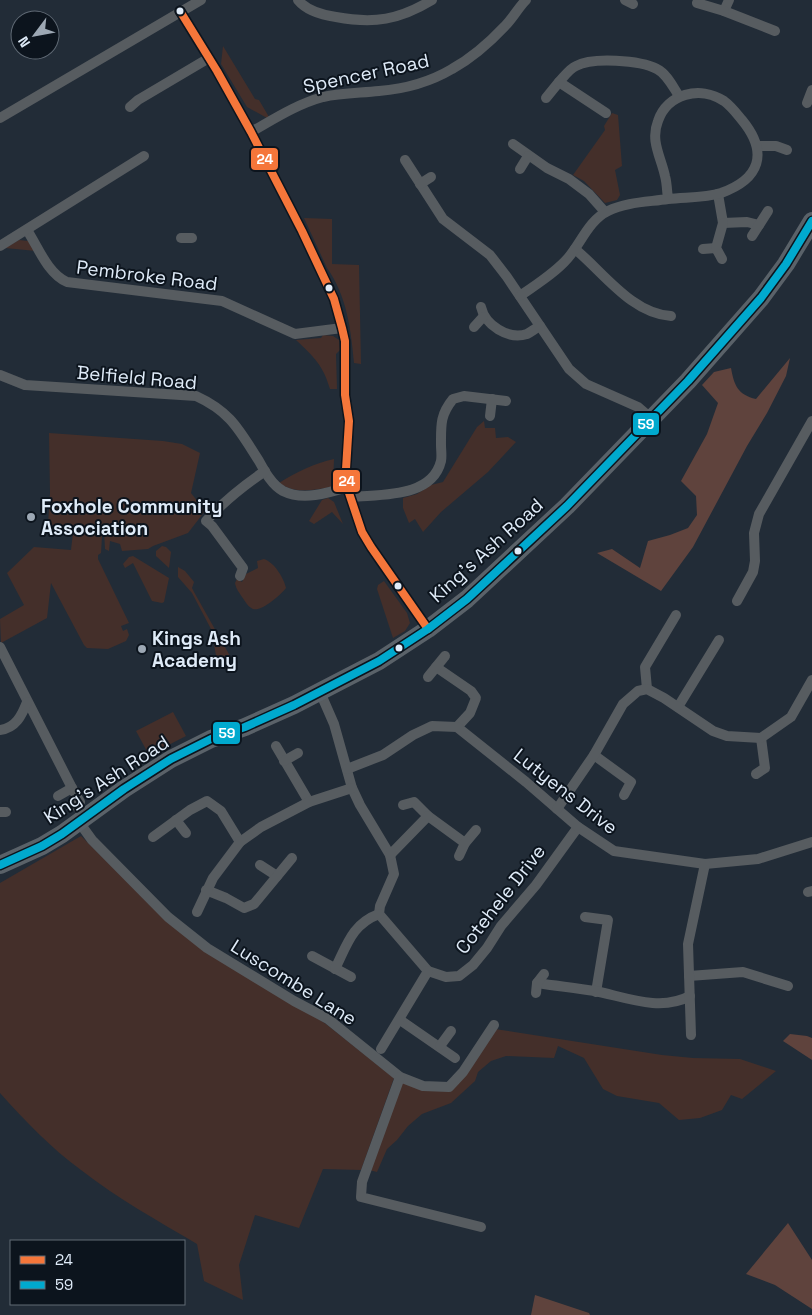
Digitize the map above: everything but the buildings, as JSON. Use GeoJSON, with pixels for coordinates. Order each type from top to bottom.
{"type":"FeatureCollection","features":[{"type":"Feature","properties":{"kind":"highway","name":"King's Ash Road"},"geometry":{"type":"LineString","coordinates":[[0,865],[42,846],[78,815],[171,759],[211,739],[245,727],[320,692],[379,661],[428,629],[488,581],[567,506],[652,419],[761,298],[786,264],[812,221]]}},
{"type":"Feature","properties":{"kind":"street"},"geometry":{"type":"LineString","coordinates":[[0,118],[201,0]]}},
{"type":"Feature","properties":{"kind":"street"},"geometry":{"type":"LineString","coordinates":[[298,0],[301,4],[320,15],[372,21],[416,10],[432,0]]}},
{"type":"Feature","properties":{"kind":"street","name":"Spencer Road"},"geometry":{"type":"LineString","coordinates":[[251,132],[292,109],[322,98],[339,94],[381,91],[412,86],[450,70],[475,55],[505,26],[526,0]]}},
{"type":"Feature","properties":{"kind":"street"},"geometry":{"type":"LineString","coordinates":[[724,11],[729,0]]}},
{"type":"Feature","properties":{"kind":"street"},"geometry":{"type":"LineString","coordinates":[[697,3],[724,11],[775,31]]}},
{"type":"Feature","properties":{"kind":"street"},"geometry":{"type":"LineString","coordinates":[[180,11],[251,132],[329,287],[342,328],[346,361],[345,395],[349,421],[346,470],[348,487],[362,532],[428,629]]}},
{"type":"Feature","properties":{"kind":"street"},"geometry":{"type":"LineString","coordinates":[[130,107],[138,100],[209,58]]}},
{"type":"Feature","properties":{"kind":"street"},"geometry":{"type":"LineString","coordinates":[[546,98],[574,66],[589,60],[641,64],[658,69],[670,81],[678,96]]}},
{"type":"Feature","properties":{"kind":"street"},"geometry":{"type":"LineString","coordinates":[[559,82],[606,113]]}},
{"type":"Feature","properties":{"kind":"street"},"geometry":{"type":"LineString","coordinates":[[807,103],[812,90]]}},
{"type":"Feature","properties":{"kind":"street"},"geometry":{"type":"LineString","coordinates":[[520,296],[550,275],[575,249],[590,226],[605,212],[638,202],[668,199],[718,194],[734,186],[750,174],[758,156],[758,146],[745,123],[724,101],[701,93],[678,96],[667,104],[658,120],[655,143],[665,176],[668,199]]}},
{"type":"Feature","properties":{"kind":"street"},"geometry":{"type":"LineString","coordinates":[[513,144],[546,168],[569,179],[588,194],[605,212]]}},
{"type":"Feature","properties":{"kind":"street"},"geometry":{"type":"LineString","coordinates":[[758,146],[776,146],[788,150]]}},
{"type":"Feature","properties":{"kind":"street"},"geometry":{"type":"LineString","coordinates":[[0,246],[144,156]]}},
{"type":"Feature","properties":{"kind":"street"},"geometry":{"type":"LineString","coordinates":[[520,169],[528,156]]}},
{"type":"Feature","properties":{"kind":"street"},"geometry":{"type":"LineString","coordinates":[[405,160],[443,219],[490,255],[569,369],[586,384],[638,407],[652,419]]}},
{"type":"Feature","properties":{"kind":"street"},"geometry":{"type":"LineString","coordinates":[[420,184],[431,177]]}},
{"type":"Feature","properties":{"kind":"street"},"geometry":{"type":"LineString","coordinates":[[718,194],[723,223],[716,248],[722,259]]}},
{"type":"Feature","properties":{"kind":"street"},"geometry":{"type":"LineString","coordinates":[[752,236],[768,211]]}},
{"type":"Feature","properties":{"kind":"street"},"geometry":{"type":"LineString","coordinates":[[723,223],[747,222],[759,225]]}},
{"type":"Feature","properties":{"kind":"street","name":"Pembroke Road"},"geometry":{"type":"LineString","coordinates":[[27,230],[52,271],[58,278],[66,282],[222,301],[295,334],[342,328]]}},
{"type":"Feature","properties":{"kind":"street"},"geometry":{"type":"LineString","coordinates":[[703,249],[716,248]]}},
{"type":"Feature","properties":{"kind":"street"},"geometry":{"type":"LineString","coordinates":[[575,249],[594,265],[611,285],[657,321],[671,316]]}},
{"type":"Feature","properties":{"kind":"street"},"geometry":{"type":"LineString","coordinates":[[474,327],[482,312],[502,332],[515,335],[527,334],[540,326]]}},
{"type":"Feature","properties":{"kind":"street","name":"Belfield Road"},"geometry":{"type":"LineString","coordinates":[[0,375],[25,385],[196,396],[212,403],[231,420],[276,486],[284,491],[294,494],[324,494],[348,487]]}},
{"type":"Feature","properties":{"kind":"street"},"geometry":{"type":"LineString","coordinates":[[352,497],[415,490],[431,478],[442,460],[440,424],[446,407],[453,399],[464,396],[506,401]]}},
{"type":"Feature","properties":{"kind":"street"},"geometry":{"type":"LineString","coordinates":[[490,416],[492,399]]}},
{"type":"Feature","properties":{"kind":"street"},"geometry":{"type":"LineString","coordinates":[[737,602],[752,572],[755,561],[754,533],[759,514],[812,422]]}},
{"type":"Feature","properties":{"kind":"street"},"geometry":{"type":"LineString","coordinates":[[244,570],[212,526],[206,522],[233,494],[265,471]]}},
{"type":"Feature","properties":{"kind":"street"},"geometry":{"type":"LineString","coordinates":[[647,689],[645,667],[676,615]]}},
{"type":"Feature","properties":{"kind":"street"},"geometry":{"type":"LineString","coordinates":[[678,707],[719,640]]}},
{"type":"Feature","properties":{"kind":"street"},"geometry":{"type":"LineString","coordinates":[[0,647],[80,802],[78,815]]}},
{"type":"Feature","properties":{"kind":"street"},"geometry":{"type":"LineString","coordinates":[[428,676],[445,656]]}},
{"type":"Feature","properties":{"kind":"street"},"geometry":{"type":"LineString","coordinates":[[347,769],[383,755],[413,735],[432,726],[457,727],[470,713],[476,698],[471,691],[436,667]]}},
{"type":"Feature","properties":{"kind":"street"},"geometry":{"type":"LineString","coordinates":[[557,809],[594,755],[624,704],[638,691],[647,689],[713,731],[727,736],[761,738],[790,717],[812,680]]}},
{"type":"Feature","properties":{"kind":"street"},"geometry":{"type":"LineString","coordinates":[[320,692],[334,724],[352,788],[390,855],[394,874],[380,906],[379,914],[428,971],[382,1049]]}},
{"type":"Feature","properties":{"kind":"street"},"geometry":{"type":"LineString","coordinates":[[0,730],[16,723],[27,702]]}},
{"type":"Feature","properties":{"kind":"street","name":"Lutyens Drive"},"geometry":{"type":"LineString","coordinates":[[457,727],[578,827],[614,851],[705,864],[758,859],[811,847]]}},
{"type":"Feature","properties":{"kind":"street"},"geometry":{"type":"LineString","coordinates":[[761,738],[765,771]]}},
{"type":"Feature","properties":{"kind":"street"},"geometry":{"type":"LineString","coordinates":[[276,746],[309,802]]}},
{"type":"Feature","properties":{"kind":"street"},"geometry":{"type":"LineString","coordinates":[[284,761],[298,753]]}},
{"type":"Feature","properties":{"kind":"street"},"geometry":{"type":"LineString","coordinates":[[594,755],[631,782]]}},
{"type":"Feature","properties":{"kind":"street"},"geometry":{"type":"LineString","coordinates":[[624,795],[638,774]]}},
{"type":"Feature","properties":{"kind":"street"},"geometry":{"type":"LineString","coordinates":[[58,796],[72,788]]}},
{"type":"Feature","properties":{"kind":"street"},"geometry":{"type":"LineString","coordinates":[[196,912],[213,878],[240,842],[261,827],[309,802],[352,788]]}},
{"type":"Feature","properties":{"kind":"street"},"geometry":{"type":"LineString","coordinates":[[153,837],[206,801],[221,811],[240,842]]}},
{"type":"Feature","properties":{"kind":"street"},"geometry":{"type":"LineString","coordinates":[[402,805],[414,802],[428,816],[465,843]]}},
{"type":"Feature","properties":{"kind":"street","name":"Luscombe Lane"},"geometry":{"type":"LineString","coordinates":[[78,815],[92,840],[168,916],[199,942],[286,996],[328,1019],[400,1077],[423,1086],[449,1088],[463,1072],[494,1025]]}},
{"type":"Feature","properties":{"kind":"street"},"geometry":{"type":"LineString","coordinates":[[390,855],[428,816]]}},
{"type":"Feature","properties":{"kind":"street"},"geometry":{"type":"LineString","coordinates":[[176,820],[186,834]]}},
{"type":"Feature","properties":{"kind":"street","name":"Cotehele Drive"},"geometry":{"type":"LineString","coordinates":[[428,971],[446,977],[459,976],[473,965],[488,948],[501,926],[536,885],[578,827]]}},
{"type":"Feature","properties":{"kind":"street"},"geometry":{"type":"LineString","coordinates":[[459,856],[465,843],[476,830]]}},
{"type":"Feature","properties":{"kind":"street"},"geometry":{"type":"LineString","coordinates":[[206,890],[244,908],[254,904],[292,858]]}},
{"type":"Feature","properties":{"kind":"street"},"geometry":{"type":"LineString","coordinates":[[691,1035],[688,944],[705,864]]}},
{"type":"Feature","properties":{"kind":"street"},"geometry":{"type":"LineString","coordinates":[[260,865],[276,876]]}},
{"type":"Feature","properties":{"kind":"street"},"geometry":{"type":"LineString","coordinates":[[335,969],[354,931],[367,918],[379,914]]}},
{"type":"Feature","properties":{"kind":"street"},"geometry":{"type":"LineString","coordinates":[[586,917],[608,920],[596,992]]}},
{"type":"Feature","properties":{"kind":"street"},"geometry":{"type":"LineString","coordinates":[[312,956],[351,977]]}},
{"type":"Feature","properties":{"kind":"street"},"geometry":{"type":"LineString","coordinates":[[689,976],[743,972],[788,986]]}},
{"type":"Feature","properties":{"kind":"street"},"geometry":{"type":"LineString","coordinates":[[544,974],[536,988],[596,992],[626,1000],[665,1003],[679,1002],[690,996]]}},
{"type":"Feature","properties":{"kind":"street"},"geometry":{"type":"LineString","coordinates":[[400,1020],[456,1058]]}},
{"type":"Feature","properties":{"kind":"street"},"geometry":{"type":"LineString","coordinates":[[440,1046],[451,1031]]}},
{"type":"Feature","properties":{"kind":"street"},"geometry":{"type":"LineString","coordinates":[[400,1077],[362,1182],[361,1198],[481,1227]]}},
{"type":"Feature","properties":{"kind":"shaded area"},"geometry":{"type":"Polygon","coordinates":[[[223,46],[255,99],[259,100],[269,117],[267,118],[247,107],[221,64],[223,46]]]}},
{"type":"Feature","properties":{"kind":"shaded area"},"geometry":{"type":"Polygon","coordinates":[[[612,113],[618,115],[622,166],[615,170],[620,195],[617,200],[605,203],[584,181],[573,175],[605,130],[604,126],[612,113]]]}},
{"type":"Feature","properties":{"kind":"shaded area"},"geometry":{"type":"Polygon","coordinates":[[[304,218],[332,219],[332,264],[359,265],[361,364],[354,363],[344,302],[304,218]]]}},
{"type":"Feature","properties":{"kind":"shaded area"},"geometry":{"type":"Polygon","coordinates":[[[19,240],[28,241],[36,251],[5,248],[19,240]]]}},
{"type":"Feature","properties":{"kind":"shaded area"},"geometry":{"type":"Polygon","coordinates":[[[323,335],[333,336],[339,340],[340,350],[336,354],[337,389],[330,389],[317,362],[296,340],[321,338],[323,335]]]}},
{"type":"Feature","properties":{"kind":"shaded area"},"geometry":{"type":"Polygon","coordinates":[[[790,358],[786,376],[693,547],[661,591],[597,553],[612,549],[640,568],[648,541],[688,528],[697,515],[696,496],[681,481],[707,434],[718,403],[702,385],[714,372],[731,368],[735,384],[741,392],[756,399],[790,358]]]}},
{"type":"Feature","properties":{"kind":"shaded area"},"geometry":{"type":"Polygon","coordinates":[[[484,421],[485,428],[495,428],[496,438],[508,437],[516,442],[488,472],[441,512],[423,532],[415,519],[409,523],[403,508],[403,498],[417,494],[431,485],[443,482],[477,427],[484,421]]]}},
{"type":"Feature","properties":{"kind":"shaded area"},"geometry":{"type":"Polygon","coordinates":[[[49,433],[163,441],[182,444],[200,453],[191,493],[205,511],[188,533],[148,549],[122,551],[120,544],[110,541],[109,551],[105,549],[104,531],[48,525],[50,493],[49,433]]]}},
{"type":"Feature","properties":{"kind":"shaded area"},"geometry":{"type":"Polygon","coordinates":[[[334,459],[333,483],[331,487],[298,490],[279,483],[306,468],[334,459]]]}},
{"type":"Feature","properties":{"kind":"shaded area"},"geometry":{"type":"Polygon","coordinates":[[[328,498],[334,502],[343,524],[332,512],[314,524],[309,521],[322,500],[328,498]]]}},
{"type":"Feature","properties":{"kind":"shaded area"},"geometry":{"type":"Polygon","coordinates":[[[73,533],[102,536],[101,553],[98,555],[98,559],[129,623],[121,626],[123,631],[127,629],[129,635],[126,641],[108,649],[87,648],[51,583],[47,618],[1,643],[0,619],[24,605],[7,573],[34,547],[71,550],[73,533]]]}},
{"type":"Feature","properties":{"kind":"shaded area"},"geometry":{"type":"Polygon","coordinates":[[[162,546],[171,552],[169,568],[156,556],[156,551],[162,546]]]}},
{"type":"Feature","properties":{"kind":"shaded area"},"geometry":{"type":"Polygon","coordinates":[[[133,556],[169,578],[164,602],[152,601],[133,563],[125,568],[123,564],[129,557],[133,556]]]}},
{"type":"Feature","properties":{"kind":"shaded area"},"geometry":{"type":"Polygon","coordinates":[[[264,559],[271,563],[278,571],[286,588],[266,606],[253,609],[242,597],[235,583],[237,579],[242,582],[246,574],[258,568],[257,561],[264,559]]]}},
{"type":"Feature","properties":{"kind":"shaded area"},"geometry":{"type":"Polygon","coordinates":[[[178,567],[185,571],[194,582],[192,588],[230,656],[218,666],[211,629],[192,593],[178,577],[178,567]]]}},
{"type":"Feature","properties":{"kind":"shaded area"},"geometry":{"type":"Polygon","coordinates":[[[384,581],[407,613],[410,623],[405,631],[393,638],[377,589],[378,585],[384,581]]]}},
{"type":"Feature","properties":{"kind":"shaded area"},"geometry":{"type":"Polygon","coordinates":[[[173,712],[186,736],[149,755],[136,731],[173,712]]]}},
{"type":"Feature","properties":{"kind":"shaded area"},"geometry":{"type":"Polygon","coordinates":[[[81,836],[166,920],[326,1024],[394,1078],[361,1170],[323,1169],[299,1228],[255,1215],[239,1265],[243,1300],[204,1281],[197,1244],[123,1200],[70,1162],[39,1134],[0,1093],[0,883],[81,836]]]}},
{"type":"Feature","properties":{"kind":"shaded area"},"geometry":{"type":"Polygon","coordinates":[[[495,1029],[662,1055],[740,1059],[776,1071],[742,1099],[731,1095],[722,1110],[700,1118],[679,1120],[659,1103],[617,1096],[603,1089],[584,1058],[558,1046],[554,1058],[506,1056],[491,1061],[478,1072],[475,1081],[451,1103],[422,1114],[387,1149],[377,1172],[369,1170],[401,1080],[448,1090],[495,1029]]]}},
{"type":"Feature","properties":{"kind":"shaded area"},"geometry":{"type":"Polygon","coordinates":[[[790,1034],[812,1038],[812,1060],[783,1041],[790,1034]]]}},
{"type":"Feature","properties":{"kind":"shaded area"},"geometry":{"type":"Polygon","coordinates":[[[788,1223],[812,1260],[812,1309],[775,1285],[746,1274],[788,1223]]]}},
{"type":"Feature","properties":{"kind":"shaded area"},"geometry":{"type":"Polygon","coordinates":[[[535,1295],[589,1313],[590,1315],[531,1315],[535,1295]]]}},
{"type":"Feature","properties":{"kind":"transit line","name":"24"},"geometry":{"type":"LineString","coordinates":[[180,11],[217,71],[251,132],[302,231],[334,299],[345,341],[345,395],[349,421],[346,469],[347,487],[362,532],[428,629]]}},
{"type":"Feature","properties":{"kind":"transit line","name":"59"},"geometry":{"type":"LineString","coordinates":[[0,865],[42,846],[62,834],[124,789],[171,759],[211,739],[245,727],[294,705],[379,661],[428,629],[467,599],[567,506],[688,381],[761,298],[786,264],[812,221]]}},
{"type":"Feature","properties":{"kind":"place","name":"Foxhole Community Association"},"geometry":{"type":"Point","coordinates":[31,517]}},
{"type":"Feature","properties":{"kind":"place","name":"Kings Ash Academy"},"geometry":{"type":"Point","coordinates":[142,649]}}]}
